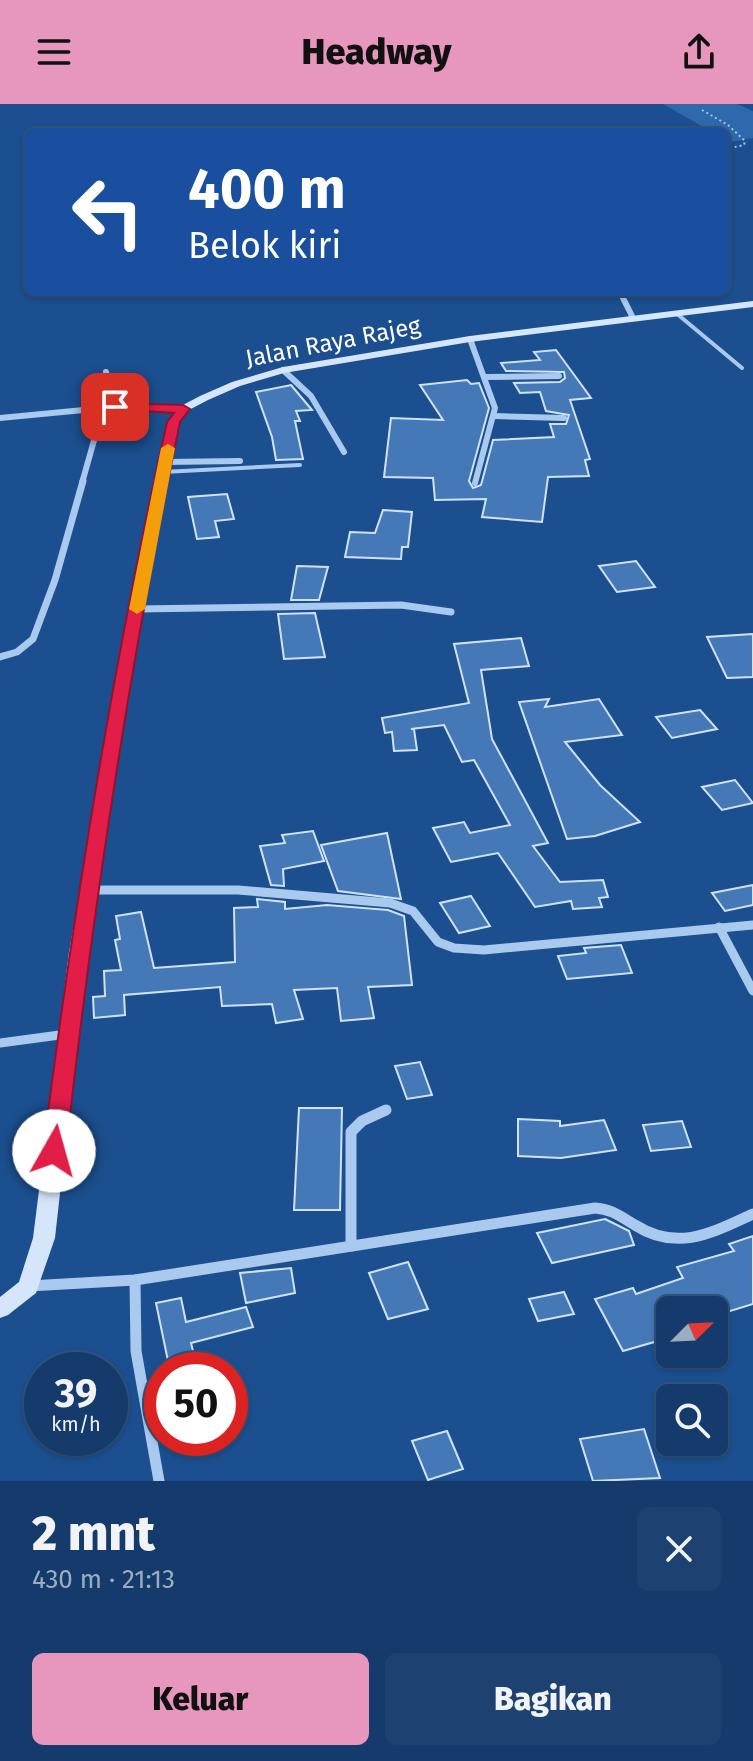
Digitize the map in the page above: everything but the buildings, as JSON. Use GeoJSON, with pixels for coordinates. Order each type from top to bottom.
{"type":"FeatureCollection","features":[{"type":"Feature","properties":{"kind":"main road","name":"Jalan Raya Rajeg"},"geometry":{"type":"LineString","coordinates":[[183,409],[236,384],[283,370],[470,339],[753,304]]}},
{"type":"Feature","properties":{"kind":"main road"},"geometry":{"type":"LineString","coordinates":[[0,1309],[28,1287],[44,1238],[89,890],[164,467],[174,422],[183,409]]}},
{"type":"Feature","properties":{"kind":"street"},"geometry":{"type":"LineString","coordinates":[[621,296],[633,318]]}},
{"type":"Feature","properties":{"kind":"street"},"geometry":{"type":"LineString","coordinates":[[470,339],[495,408],[475,483]]}},
{"type":"Feature","properties":{"kind":"street"},"geometry":{"type":"LineString","coordinates":[[283,370],[311,396],[344,452]]}},
{"type":"Feature","properties":{"kind":"street"},"geometry":{"type":"LineString","coordinates":[[106,372],[115,407]]}},
{"type":"Feature","properties":{"kind":"street"},"geometry":{"type":"LineString","coordinates":[[486,377],[559,376]]}},
{"type":"Feature","properties":{"kind":"street"},"geometry":{"type":"LineString","coordinates":[[0,418],[93,408],[183,409]]}},
{"type":"Feature","properties":{"kind":"street"},"geometry":{"type":"LineString","coordinates":[[0,657],[17,652],[33,639],[55,580],[95,437],[93,408]]}},
{"type":"Feature","properties":{"kind":"street"},"geometry":{"type":"LineString","coordinates":[[494,416],[564,418]]}},
{"type":"Feature","properties":{"kind":"street"},"geometry":{"type":"LineString","coordinates":[[164,467],[240,461]]}},
{"type":"Feature","properties":{"kind":"street"},"geometry":{"type":"LineString","coordinates":[[137,609],[401,605],[451,612]]}},
{"type":"Feature","properties":{"kind":"street"},"geometry":{"type":"LineString","coordinates":[[89,890],[238,890],[390,903],[413,911],[438,942],[454,948],[484,950],[753,925]]}},
{"type":"Feature","properties":{"kind":"street"},"geometry":{"type":"LineString","coordinates":[[719,927],[753,991]]}},
{"type":"Feature","properties":{"kind":"street"},"geometry":{"type":"LineString","coordinates":[[0,1043],[68,1034]]}},
{"type":"Feature","properties":{"kind":"street"},"geometry":{"type":"LineString","coordinates":[[351,1246],[351,1132],[362,1121],[386,1110]]}},
{"type":"Feature","properties":{"kind":"street"},"geometry":{"type":"LineString","coordinates":[[28,1287],[135,1280],[608,1208],[659,1239],[680,1243],[703,1237],[753,1214]]}},
{"type":"Feature","properties":{"kind":"street"},"geometry":{"type":"LineString","coordinates":[[135,1280],[136,1351],[159,1481]]}},
{"type":"Feature","properties":{"kind":"lane"},"geometry":{"type":"LineString","coordinates":[[676,313],[742,368]]}},
{"type":"Feature","properties":{"kind":"lane"},"geometry":{"type":"LineString","coordinates":[[164,467],[300,465]]}},
{"type":"Feature","properties":{"kind":"path"},"geometry":{"type":"LineString","coordinates":[[702,110],[728,125],[745,141],[744,145],[730,148]]}},
{"type":"Feature","properties":{"kind":"shaded area"},"geometry":{"type":"Polygon","coordinates":[[[663,104],[737,104],[753,111],[753,138],[730,142],[730,128],[705,128],[663,104]]]}},
{"type":"Feature","properties":{"kind":"slow traffic"},"geometry":{"type":"LineString","coordinates":[[137,609],[168,448]]}},
{"type":"Feature","properties":{"kind":"route"},"geometry":{"type":"LineString","coordinates":[[54,1151],[78,952],[149,536],[174,422],[183,409],[115,407]]}}]}
